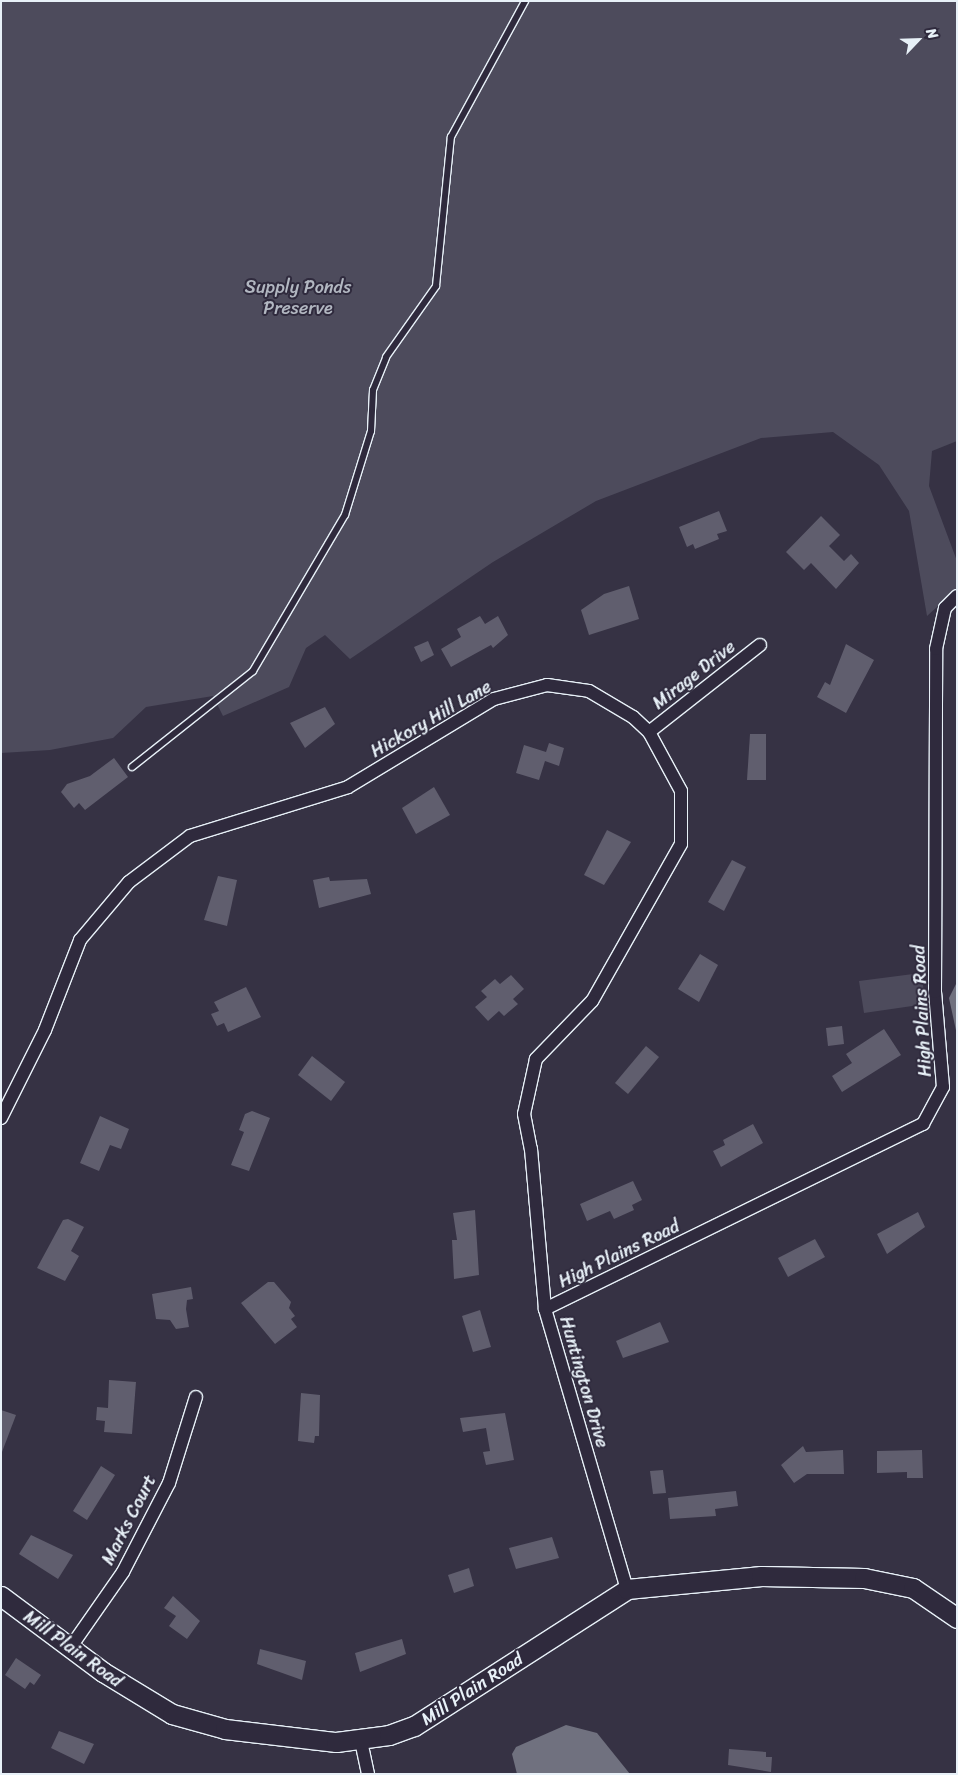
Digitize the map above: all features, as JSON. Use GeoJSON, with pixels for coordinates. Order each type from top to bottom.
{"type":"FeatureCollection","features":[{"type":"Feature","properties":{"kind":"street","name":"High Plains Road"},"geometry":{"type":"LineString","coordinates":[[545,1309],[924,1124],[943,1087],[935,992],[936,649],[946,608],[957,596]]}},
{"type":"Feature","properties":{"kind":"street","name":"Mirage Drive"},"geometry":{"type":"LineString","coordinates":[[649,732],[760,645]]}},
{"type":"Feature","properties":{"kind":"street","name":"Hickory Hill Lane"},"geometry":{"type":"LineString","coordinates":[[1,1118],[45,1030],[80,940],[129,882],[190,836],[348,788],[494,699],[547,685],[588,691],[617,706],[649,732],[681,791],[681,844],[592,1002],[536,1059],[524,1114],[532,1150]]}},
{"type":"Feature","properties":{"kind":"street","name":"Huntington Drive"},"geometry":{"type":"LineString","coordinates":[[532,1150],[545,1309],[628,1589]]}},
{"type":"Feature","properties":{"kind":"street","name":"Marks Court"},"geometry":{"type":"LineString","coordinates":[[70,1648],[123,1572],[169,1483],[196,1397]]}},
{"type":"Feature","properties":{"kind":"street","name":"Mill Plain Road"},"geometry":{"type":"LineString","coordinates":[[1,1596],[144,1700],[188,1721],[302,1740],[361,1741],[414,1726],[628,1589],[761,1576],[864,1578],[912,1588],[957,1618]]}},
{"type":"Feature","properties":{"kind":"street"},"geometry":{"type":"LineString","coordinates":[[361,1741],[368,1774]]}},
{"type":"Feature","properties":{"kind":"lane"},"geometry":{"type":"LineString","coordinates":[[132,767],[252,671],[345,515],[371,431],[373,390],[386,357],[436,286],[451,137],[525,1]]}},
{"type":"Feature","properties":{"kind":"green space","name":"Supply Ponds Preserve"},"geometry":{"type":"Polygon","coordinates":[[[1,1],[957,1],[957,441],[932,451],[929,486],[957,561],[957,589],[927,616],[909,511],[879,465],[833,432],[761,438],[596,501],[493,562],[350,659],[325,635],[306,648],[289,687],[223,716],[213,696],[146,707],[113,738],[50,750],[1,753],[1,1]]]}},
{"type":"Feature","properties":{"kind":"green space"},"geometry":{"type":"Polygon","coordinates":[[[921,973],[926,1004],[864,1013],[859,981],[921,973]]]}},
{"type":"Feature","properties":{"kind":"water"},"geometry":{"type":"Polygon","coordinates":[[[957,982],[957,1035],[949,998],[957,982]]]}},
{"type":"Feature","properties":{"kind":"water"},"geometry":{"type":"Polygon","coordinates":[[[566,1725],[597,1733],[630,1774],[517,1774],[512,1754],[516,1747],[566,1725]]]}},
{"type":"Feature","properties":{"kind":"building"},"geometry":{"type":"Polygon","coordinates":[[[719,511],[727,531],[717,534],[719,539],[695,549],[693,544],[687,547],[679,527],[719,511]]]}},
{"type":"Feature","properties":{"kind":"building"},"geometry":{"type":"Polygon","coordinates":[[[821,516],[840,535],[829,546],[844,561],[851,554],[859,563],[836,589],[811,563],[804,570],[786,552],[821,516]]]}},
{"type":"Feature","properties":{"kind":"building"},"geometry":{"type":"Polygon","coordinates":[[[629,586],[639,619],[589,635],[581,610],[604,594],[629,586]]]}},
{"type":"Feature","properties":{"kind":"building"},"geometry":{"type":"Polygon","coordinates":[[[480,616],[485,624],[498,616],[508,635],[493,648],[491,645],[451,667],[441,649],[461,637],[457,629],[480,616]]]}},
{"type":"Feature","properties":{"kind":"building"},"geometry":{"type":"Polygon","coordinates":[[[428,641],[434,655],[421,662],[414,647],[428,641]]]}},
{"type":"Feature","properties":{"kind":"building"},"geometry":{"type":"Polygon","coordinates":[[[846,644],[874,660],[846,713],[817,697],[825,682],[830,685],[846,644]]]}},
{"type":"Feature","properties":{"kind":"building"},"geometry":{"type":"Polygon","coordinates":[[[325,707],[335,724],[305,748],[290,723],[325,707]]]}},
{"type":"Feature","properties":{"kind":"building"},"geometry":{"type":"Polygon","coordinates":[[[750,734],[766,734],[766,780],[747,780],[750,734]]]}},
{"type":"Feature","properties":{"kind":"building"},"geometry":{"type":"Polygon","coordinates":[[[549,743],[564,748],[559,766],[545,761],[539,780],[516,773],[524,745],[546,752],[549,743]]]}},
{"type":"Feature","properties":{"kind":"building"},"geometry":{"type":"Polygon","coordinates":[[[114,758],[128,777],[85,810],[79,803],[74,808],[61,792],[67,784],[90,776],[114,758]]]}},
{"type":"Feature","properties":{"kind":"building"},"geometry":{"type":"Polygon","coordinates":[[[434,787],[450,815],[416,834],[402,808],[434,787]]]}},
{"type":"Feature","properties":{"kind":"building"},"geometry":{"type":"Polygon","coordinates":[[[607,830],[631,842],[604,885],[584,875],[607,830]]]}},
{"type":"Feature","properties":{"kind":"building"},"geometry":{"type":"Polygon","coordinates":[[[732,860],[746,867],[724,911],[708,902],[732,860]]]}},
{"type":"Feature","properties":{"kind":"building"},"geometry":{"type":"Polygon","coordinates":[[[218,876],[237,880],[227,926],[204,920],[218,876]]]}},
{"type":"Feature","properties":{"kind":"building"},"geometry":{"type":"Polygon","coordinates":[[[329,877],[330,881],[367,879],[371,894],[319,908],[313,880],[329,877]]]}},
{"type":"Feature","properties":{"kind":"building"},"geometry":{"type":"Polygon","coordinates":[[[700,954],[718,965],[699,1002],[678,989],[700,954]]]}},
{"type":"Feature","properties":{"kind":"building"},"geometry":{"type":"Polygon","coordinates":[[[511,975],[524,989],[513,999],[518,1004],[504,1016],[499,1011],[488,1021],[475,1007],[487,997],[481,991],[495,979],[500,984],[511,975]]]}},
{"type":"Feature","properties":{"kind":"building"},"geometry":{"type":"Polygon","coordinates":[[[246,987],[261,1017],[228,1032],[224,1023],[217,1026],[211,1014],[219,1011],[214,1002],[246,987]]]}},
{"type":"Feature","properties":{"kind":"building"},"geometry":{"type":"Polygon","coordinates":[[[842,1026],[844,1044],[828,1046],[826,1028],[842,1026]]]}},
{"type":"Feature","properties":{"kind":"building"},"geometry":{"type":"Polygon","coordinates":[[[884,1029],[901,1055],[842,1092],[832,1076],[852,1063],[846,1054],[884,1029]]]}},
{"type":"Feature","properties":{"kind":"building"},"geometry":{"type":"Polygon","coordinates":[[[646,1046],[659,1057],[628,1094],[615,1083],[646,1046]]]}},
{"type":"Feature","properties":{"kind":"building"},"geometry":{"type":"Polygon","coordinates":[[[312,1056],[345,1082],[331,1101],[298,1075],[312,1056]]]}},
{"type":"Feature","properties":{"kind":"building"},"geometry":{"type":"Polygon","coordinates":[[[252,1111],[270,1118],[249,1171],[231,1165],[244,1132],[239,1130],[245,1114],[252,1111]]]}},
{"type":"Feature","properties":{"kind":"building"},"geometry":{"type":"Polygon","coordinates":[[[100,1116],[129,1129],[121,1149],[110,1145],[99,1171],[80,1163],[100,1116]]]}},
{"type":"Feature","properties":{"kind":"building"},"geometry":{"type":"Polygon","coordinates":[[[753,1124],[763,1143],[721,1167],[713,1151],[725,1145],[723,1140],[753,1124]]]}},
{"type":"Feature","properties":{"kind":"building"},"geometry":{"type":"Polygon","coordinates":[[[633,1181],[642,1200],[632,1205],[634,1210],[614,1219],[610,1211],[587,1221],[580,1204],[633,1181]]]}},
{"type":"Feature","properties":{"kind":"building"},"geometry":{"type":"Polygon","coordinates":[[[475,1210],[479,1275],[454,1279],[452,1240],[457,1240],[453,1213],[475,1210]]]}},
{"type":"Feature","properties":{"kind":"building"},"geometry":{"type":"Polygon","coordinates":[[[918,1212],[925,1227],[887,1254],[877,1234],[918,1212]]]}},
{"type":"Feature","properties":{"kind":"building"},"geometry":{"type":"Polygon","coordinates":[[[68,1219],[84,1227],[71,1251],[79,1256],[65,1281],[37,1268],[63,1220],[68,1219]]]}},
{"type":"Feature","properties":{"kind":"building"},"geometry":{"type":"Polygon","coordinates":[[[815,1239],[825,1257],[788,1277],[778,1258],[815,1239]]]}},
{"type":"Feature","properties":{"kind":"building"},"geometry":{"type":"Polygon","coordinates":[[[268,1282],[274,1282],[291,1302],[289,1308],[295,1316],[291,1319],[297,1327],[275,1344],[241,1303],[268,1282]]]}},
{"type":"Feature","properties":{"kind":"building"},"geometry":{"type":"Polygon","coordinates":[[[191,1287],[193,1299],[187,1300],[186,1309],[189,1327],[176,1329],[170,1320],[156,1319],[152,1294],[191,1287]]]}},
{"type":"Feature","properties":{"kind":"building"},"geometry":{"type":"Polygon","coordinates":[[[480,1310],[491,1347],[473,1352],[462,1316],[480,1310]]]}},
{"type":"Feature","properties":{"kind":"building"},"geometry":{"type":"Polygon","coordinates":[[[660,1322],[669,1342],[623,1358],[616,1341],[660,1322]]]}},
{"type":"Feature","properties":{"kind":"building"},"geometry":{"type":"Polygon","coordinates":[[[109,1380],[136,1382],[132,1434],[104,1432],[105,1421],[96,1420],[97,1407],[108,1408],[109,1380]]]}},
{"type":"Feature","properties":{"kind":"building"},"geometry":{"type":"Polygon","coordinates":[[[301,1393],[320,1395],[319,1436],[315,1436],[314,1443],[298,1441],[301,1393]]]}},
{"type":"Feature","properties":{"kind":"building"},"geometry":{"type":"Polygon","coordinates":[[[1,1410],[16,1415],[2,1452],[1,1452],[1,1410]]]}},
{"type":"Feature","properties":{"kind":"building"},"geometry":{"type":"Polygon","coordinates":[[[505,1413],[514,1460],[486,1465],[483,1452],[490,1451],[486,1428],[463,1432],[460,1418],[505,1413]]]}},
{"type":"Feature","properties":{"kind":"building"},"geometry":{"type":"Polygon","coordinates":[[[803,1446],[806,1452],[843,1450],[844,1474],[807,1474],[794,1483],[781,1465],[803,1446]]]}},
{"type":"Feature","properties":{"kind":"building"},"geometry":{"type":"Polygon","coordinates":[[[922,1450],[923,1478],[907,1478],[907,1472],[877,1473],[877,1451],[922,1450]]]}},
{"type":"Feature","properties":{"kind":"building"},"geometry":{"type":"Polygon","coordinates":[[[101,1466],[115,1475],[87,1520],[73,1511],[101,1466]]]}},
{"type":"Feature","properties":{"kind":"building"},"geometry":{"type":"Polygon","coordinates":[[[663,1470],[666,1493],[653,1494],[650,1471],[663,1470]]]}},
{"type":"Feature","properties":{"kind":"building"},"geometry":{"type":"Polygon","coordinates":[[[736,1491],[738,1506],[715,1509],[716,1516],[670,1519],[668,1498],[736,1491]]]}},
{"type":"Feature","properties":{"kind":"building"},"geometry":{"type":"Polygon","coordinates":[[[31,1535],[73,1555],[58,1579],[19,1554],[31,1535]]]}},
{"type":"Feature","properties":{"kind":"building"},"geometry":{"type":"Polygon","coordinates":[[[552,1537],[559,1558],[516,1569],[509,1548],[552,1537]]]}},
{"type":"Feature","properties":{"kind":"building"},"geometry":{"type":"Polygon","coordinates":[[[469,1568],[474,1586],[454,1593],[448,1575],[469,1568]]]}},
{"type":"Feature","properties":{"kind":"building"},"geometry":{"type":"Polygon","coordinates":[[[173,1596],[200,1621],[187,1639],[169,1626],[176,1616],[164,1608],[173,1596]]]}},
{"type":"Feature","properties":{"kind":"building"},"geometry":{"type":"Polygon","coordinates":[[[402,1639],[406,1654],[360,1672],[355,1653],[402,1639]]]}},
{"type":"Feature","properties":{"kind":"building"},"geometry":{"type":"Polygon","coordinates":[[[260,1649],[306,1661],[302,1680],[257,1664],[260,1649]]]}},
{"type":"Feature","properties":{"kind":"building"},"geometry":{"type":"Polygon","coordinates":[[[16,1658],[41,1675],[34,1685],[30,1682],[25,1689],[5,1675],[16,1658]]]}},
{"type":"Feature","properties":{"kind":"building"},"geometry":{"type":"Polygon","coordinates":[[[59,1731],[94,1744],[84,1764],[51,1748],[59,1731]]]}},
{"type":"Feature","properties":{"kind":"building"},"geometry":{"type":"Polygon","coordinates":[[[729,1749],[766,1752],[766,1757],[772,1757],[771,1772],[728,1765],[729,1749]]]}}]}
